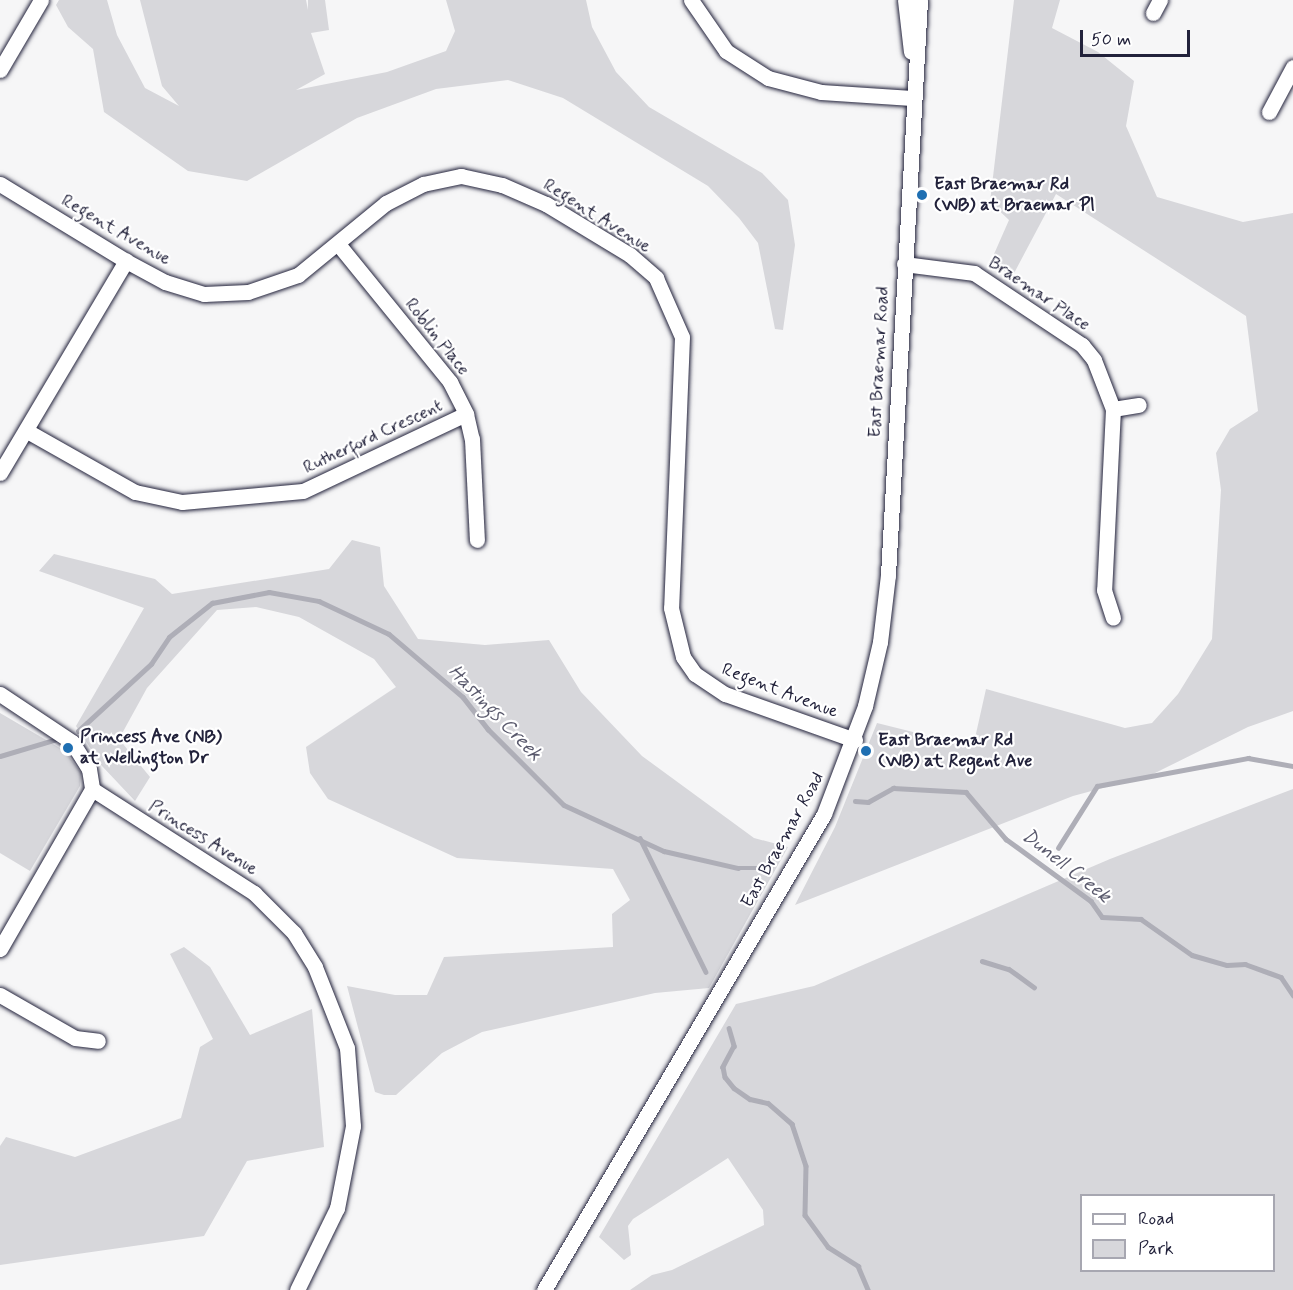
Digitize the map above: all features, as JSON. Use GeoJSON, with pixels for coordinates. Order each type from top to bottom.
{"type":"FeatureCollection","features":[{"type":"Feature","properties":{"kind":"street"},"geometry":{"type":"LineString","coordinates":[[0,70],[41,0]]}},
{"type":"Feature","properties":{"kind":"street"},"geometry":{"type":"LineString","coordinates":[[691,0],[726,51],[768,78],[821,92],[912,98]]}},
{"type":"Feature","properties":{"kind":"street","name":"East Braemar Road"},"geometry":{"type":"LineString","coordinates":[[905,0],[913,70]]}},
{"type":"Feature","properties":{"kind":"street","name":"East Braemar Road"},"geometry":{"type":"LineString","coordinates":[[544,1290],[824,814],[855,740],[873,675],[885,608],[913,70],[920,0]]}},
{"type":"Feature","properties":{"kind":"street"},"geometry":{"type":"LineString","coordinates":[[1269,112],[1293,67]]}},
{"type":"Feature","properties":{"kind":"street","name":"Regent Avenue"},"geometry":{"type":"LineString","coordinates":[[0,184],[126,261],[165,282],[204,294],[248,292],[298,275],[386,203],[423,184],[461,176],[502,185],[546,204],[630,255],[656,278],[682,337],[671,608],[683,657],[695,674],[724,694],[855,740]]}},
{"type":"Feature","properties":{"kind":"street","name":"Roblin Place"},"geometry":{"type":"LineString","coordinates":[[338,244],[450,382],[466,414],[473,450],[477,540]]}},
{"type":"Feature","properties":{"kind":"street"},"geometry":{"type":"LineString","coordinates":[[0,473],[126,261]]}},
{"type":"Feature","properties":{"kind":"street","name":"Braemar Place"},"geometry":{"type":"LineString","coordinates":[[904,264],[974,273],[1033,309],[1082,345],[1102,375],[1113,409],[1104,590],[1113,618]]}},
{"type":"Feature","properties":{"kind":"street"},"geometry":{"type":"LineString","coordinates":[[1113,409],[1139,405]]}},
{"type":"Feature","properties":{"kind":"street","name":"Rutherford Crescent"},"geometry":{"type":"LineString","coordinates":[[27,431],[135,492],[182,502],[303,491],[466,414]]}},
{"type":"Feature","properties":{"kind":"street"},"geometry":{"type":"LineString","coordinates":[[0,694],[72,742],[89,769],[92,789],[0,948]]}},
{"type":"Feature","properties":{"kind":"street","name":"Princess Avenue"},"geometry":{"type":"LineString","coordinates":[[92,789],[222,868],[275,912],[299,941],[336,1008],[352,1083],[352,1143],[337,1208],[297,1290]]}},
{"type":"Feature","properties":{"kind":"street"},"geometry":{"type":"LineString","coordinates":[[0,995],[75,1038],[98,1041]]}},
{"type":"Feature","properties":{"kind":"green space"},"geometry":{"type":"Polygon","coordinates":[[[59,0],[107,0],[117,35],[145,88],[179,106],[162,86],[140,0],[306,0],[308,10],[308,0],[325,0],[329,30],[311,33],[325,74],[296,90],[387,72],[446,51],[455,31],[446,0],[586,0],[592,27],[616,72],[649,107],[762,173],[788,200],[795,245],[783,330],[775,329],[758,243],[739,218],[708,186],[563,98],[508,80],[436,89],[357,118],[247,181],[188,171],[104,112],[93,49],[68,27],[56,5],[59,0]]]}},
{"type":"Feature","properties":{"kind":"green space"},"geometry":{"type":"Polygon","coordinates":[[[1014,0],[1060,0],[1052,28],[1098,52],[1134,81],[1126,126],[1157,197],[1243,222],[1293,213],[1293,711],[1248,727],[1151,775],[1073,796],[795,905],[835,827],[877,723],[973,747],[986,689],[1125,728],[1152,723],[1178,694],[1212,639],[1221,490],[1216,453],[1230,429],[1258,411],[1246,316],[1056,194],[1012,277],[991,261],[1009,220],[990,202],[1014,0]]]}},
{"type":"Feature","properties":{"kind":"green space"},"geometry":{"type":"Polygon","coordinates":[[[352,540],[380,547],[384,586],[418,639],[485,645],[549,640],[581,692],[642,756],[754,838],[788,847],[709,988],[655,993],[482,1032],[442,1053],[396,1095],[375,1092],[347,986],[395,995],[427,995],[444,957],[613,947],[612,914],[630,900],[613,869],[457,858],[328,799],[310,773],[306,747],[396,687],[374,659],[299,617],[256,607],[217,610],[147,688],[119,739],[150,777],[135,801],[102,766],[76,726],[144,608],[39,571],[54,554],[155,579],[172,594],[329,569],[352,540]]]}},
{"type":"Feature","properties":{"kind":"green space"},"geometry":{"type":"Polygon","coordinates":[[[0,713],[65,751],[81,773],[80,786],[30,871],[0,853],[0,713]]]}},
{"type":"Feature","properties":{"kind":"green space"},"geometry":{"type":"Polygon","coordinates":[[[1293,789],[1293,1290],[630,1290],[652,1275],[672,1270],[764,1225],[763,1210],[728,1158],[633,1219],[628,1226],[631,1255],[624,1260],[599,1237],[736,1004],[814,986],[1110,859],[1293,789]]]}},
{"type":"Feature","properties":{"kind":"green space"},"geometry":{"type":"Polygon","coordinates":[[[184,947],[210,967],[250,1035],[312,1009],[324,1147],[247,1161],[204,1236],[0,1265],[0,1146],[6,1137],[75,1157],[181,1118],[200,1047],[213,1039],[170,954],[184,947]]]}},
{"type":"Feature","properties":{"kind":"waterway","name":"Hastings Creek"},"geometry":{"type":"LineString","coordinates":[[78,731],[151,664],[169,637],[212,603],[269,592],[319,601],[389,634],[463,697],[488,729],[564,805],[664,851],[738,868],[763,868]]}},
{"type":"Feature","properties":{"kind":"waterway","name":"Hastings Creek"},"geometry":{"type":"LineString","coordinates":[[0,756],[54,740]]}},
{"type":"Feature","properties":{"kind":"waterway"},"geometry":{"type":"LineString","coordinates":[[1058,848],[1097,786],[1248,758],[1293,766]]}},
{"type":"Feature","properties":{"kind":"waterway","name":"Dunell Creek"},"geometry":{"type":"LineString","coordinates":[[855,801],[868,802],[893,788],[966,792],[1006,839],[1091,901],[1102,917],[1141,919],[1192,955],[1227,965],[1245,964],[1281,977],[1293,995]]}},
{"type":"Feature","properties":{"kind":"waterway"},"geometry":{"type":"LineString","coordinates":[[640,838],[706,972]]}},
{"type":"Feature","properties":{"kind":"waterway"},"geometry":{"type":"LineString","coordinates":[[982,961],[1009,969],[1034,987]]}},
{"type":"Feature","properties":{"kind":"waterway"},"geometry":{"type":"LineString","coordinates":[[729,1028],[734,1046],[723,1067],[725,1077],[734,1088],[750,1099],[768,1103],[792,1124],[806,1166],[805,1215],[828,1247],[858,1266],[868,1290]]}},
{"type":"Feature","properties":{"kind":"place","name":"East Braemar Rd (WB) at Braemar Pl"},"geometry":{"type":"Point","coordinates":[922,195]}},
{"type":"Feature","properties":{"kind":"place","name":"Princess Ave (NB) at Wellington Dr"},"geometry":{"type":"Point","coordinates":[68,748]}},
{"type":"Feature","properties":{"kind":"place","name":"East Braemar Rd (WB) at Regent Ave"},"geometry":{"type":"Point","coordinates":[866,751]}}]}
